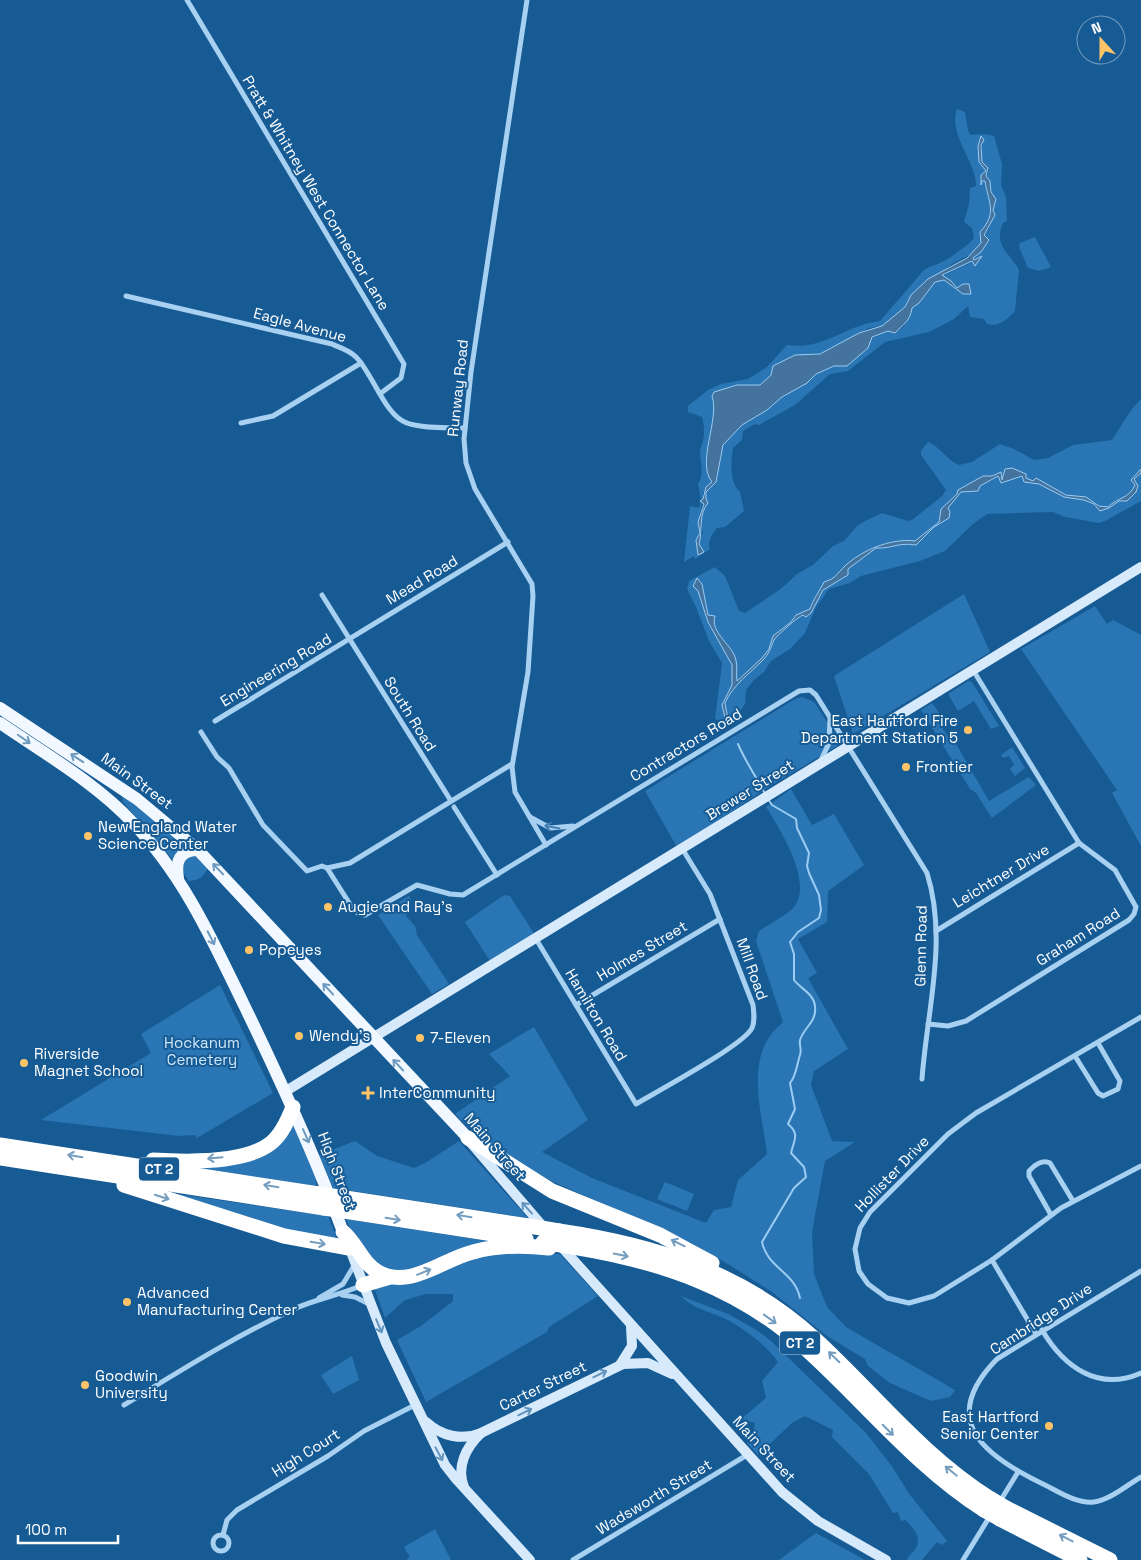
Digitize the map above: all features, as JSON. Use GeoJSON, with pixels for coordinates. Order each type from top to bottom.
{"type":"FeatureCollection","features":[{"type":"Feature","properties":{"kind":"highway"},"geometry":{"type":"LineString","coordinates":[[95,1159],[182,1161],[248,1154],[265,1148],[274,1141],[293,1107]]}},
{"type":"Feature","properties":{"kind":"highway"},"geometry":{"type":"LineString","coordinates":[[468,1138],[523,1175],[552,1191],[654,1232],[688,1248],[709,1261],[732,1280]]}},
{"type":"Feature","properties":{"kind":"highway","name":"CT 2"},"geometry":{"type":"LineString","coordinates":[[0,1144],[559,1230],[646,1247],[684,1259],[732,1280],[767,1301],[803,1328],[935,1458],[987,1504]]}},
{"type":"Feature","properties":{"kind":"highway","name":"CT 2"},"geometry":{"type":"LineString","coordinates":[[0,1158],[344,1211],[546,1245],[578,1248],[637,1259],[683,1273],[720,1290],[761,1313],[810,1352],[924,1464],[1080,1560]]}},
{"type":"Feature","properties":{"kind":"highway"},"geometry":{"type":"LineString","coordinates":[[65,1168],[284,1236],[349,1248]]}},
{"type":"Feature","properties":{"kind":"highway"},"geometry":{"type":"LineString","coordinates":[[343,1232],[370,1266],[390,1277]]}},
{"type":"Feature","properties":{"kind":"highway"},"geometry":{"type":"LineString","coordinates":[[363,1285],[390,1277],[415,1275],[462,1255],[481,1250],[546,1245]]}},
{"type":"Feature","properties":{"kind":"highway","name":"CT 2"},"geometry":{"type":"LineString","coordinates":[[1003,1514],[1110,1560]]}},
{"type":"Feature","properties":{"kind":"main road","name":"Brewer Street"},"geometry":{"type":"LineString","coordinates":[[286,1091],[683,850],[817,765],[1141,567]]}},
{"type":"Feature","properties":{"kind":"main road","name":"Main Street"},"geometry":{"type":"LineString","coordinates":[[0,708],[117,785],[159,816],[198,850],[468,1138],[495,1173],[782,1492],[832,1530],[886,1560]]}},
{"type":"Feature","properties":{"kind":"main road"},"geometry":{"type":"LineString","coordinates":[[0,723],[106,798],[117,785]]}},
{"type":"Feature","properties":{"kind":"main road","name":"High Street"},"geometry":{"type":"LineString","coordinates":[[106,798],[143,833],[179,880],[206,928],[286,1091],[313,1151],[371,1305],[420,1416],[449,1470],[530,1560]]}},
{"type":"Feature","properties":{"kind":"main road"},"geometry":{"type":"LineString","coordinates":[[179,880],[177,865],[179,858],[186,852],[198,850]]}},
{"type":"Feature","properties":{"kind":"main road"},"geometry":{"type":"LineString","coordinates":[[619,1365],[632,1345],[633,1332],[629,1323]]}},
{"type":"Feature","properties":{"kind":"main road","name":"Carter Street"},"geometry":{"type":"LineString","coordinates":[[420,1416],[433,1428],[448,1435],[466,1437],[481,1433],[619,1365],[633,1362],[651,1363],[664,1369],[683,1384]]}},
{"type":"Feature","properties":{"kind":"main road","name":"Carter Street"},"geometry":{"type":"LineString","coordinates":[[464,1488],[462,1465],[467,1450],[481,1433]]}},
{"type":"Feature","properties":{"kind":"street","name":"Pratt & Whitney West Connector Lane"},"geometry":{"type":"LineString","coordinates":[[187,0],[404,364],[403,373],[398,381],[380,393]]}},
{"type":"Feature","properties":{"kind":"street","name":"Runway Road"},"geometry":{"type":"LineString","coordinates":[[527,0],[464,428],[466,463],[475,489],[530,578],[534,596],[528,672],[512,764],[515,792],[546,845]]}},
{"type":"Feature","properties":{"kind":"street","name":"Eagle Avenue"},"geometry":{"type":"LineString","coordinates":[[126,296],[332,344],[348,351],[361,362],[396,416],[407,423],[464,428]]}},
{"type":"Feature","properties":{"kind":"street"},"geometry":{"type":"LineString","coordinates":[[241,423],[273,416],[361,362]]}},
{"type":"Feature","properties":{"kind":"street","name":"Mead Road"},"geometry":{"type":"LineString","coordinates":[[349,640],[508,542]]}},
{"type":"Feature","properties":{"kind":"street","name":"South Road"},"geometry":{"type":"LineString","coordinates":[[322,596],[497,875]]}},
{"type":"Feature","properties":{"kind":"street","name":"Engineering Road"},"geometry":{"type":"LineString","coordinates":[[215,721],[349,640]]}},
{"type":"Feature","properties":{"kind":"street","name":"Graham Road"},"geometry":{"type":"LineString","coordinates":[[928,1024],[948,1026],[966,1020],[1121,926],[1134,914],[1136,907],[1115,870],[1079,843],[973,670]]}},
{"type":"Feature","properties":{"kind":"street","name":"Contractors Road"},"geometry":{"type":"LineString","coordinates":[[327,868],[353,909],[359,914],[365,915],[417,885],[450,894],[463,895],[799,691],[806,689],[814,692],[848,746]]}},
{"type":"Feature","properties":{"kind":"street"},"geometry":{"type":"LineString","coordinates":[[817,765],[830,743],[830,718]]}},
{"type":"Feature","properties":{"kind":"street"},"geometry":{"type":"LineString","coordinates":[[201,732],[217,757],[229,768],[263,826],[307,871],[322,866],[327,868],[350,863],[452,804],[512,764]]}},
{"type":"Feature","properties":{"kind":"street","name":"Glenn Road"},"geometry":{"type":"LineString","coordinates":[[848,746],[927,873],[934,895],[936,975],[922,1079]]}},
{"type":"Feature","properties":{"kind":"street"},"geometry":{"type":"LineString","coordinates":[[528,815],[550,828],[578,825]]}},
{"type":"Feature","properties":{"kind":"street","name":"Leichtner Drive"},"geometry":{"type":"LineString","coordinates":[[936,930],[1079,843]]}},
{"type":"Feature","properties":{"kind":"street","name":"Mill Road"},"geometry":{"type":"LineString","coordinates":[[636,1104],[734,1045],[752,1028],[754,1017],[753,1005],[720,919],[710,894],[683,850]]}},
{"type":"Feature","properties":{"kind":"street","name":"Holmes Street"},"geometry":{"type":"LineString","coordinates":[[576,1005],[720,919]]}},
{"type":"Feature","properties":{"kind":"street","name":"Hamilton Road"},"geometry":{"type":"LineString","coordinates":[[536,938],[636,1104]]}},
{"type":"Feature","properties":{"kind":"street","name":"Hollister Drive"},"geometry":{"type":"LineString","coordinates":[[1141,1017],[976,1112],[951,1131],[869,1213],[860,1228],[855,1245],[858,1267],[866,1281],[882,1296],[901,1302],[916,1302],[930,1298],[992,1260],[1051,1215],[1073,1201],[1141,1166]]}},
{"type":"Feature","properties":{"kind":"street"},"geometry":{"type":"LineString","coordinates":[[1075,1056],[1098,1093],[1103,1096],[1108,1095],[1118,1089],[1120,1081],[1098,1043]]}},
{"type":"Feature","properties":{"kind":"street"},"geometry":{"type":"LineString","coordinates":[[1051,1215],[1029,1176],[1029,1171],[1033,1167],[1044,1161],[1050,1162],[1073,1201]]}},
{"type":"Feature","properties":{"kind":"street"},"geometry":{"type":"LineString","coordinates":[[992,1260],[1036,1334]]}},
{"type":"Feature","properties":{"kind":"street"},"geometry":{"type":"LineString","coordinates":[[124,1404],[241,1335],[340,1287],[351,1274],[355,1263]]}},
{"type":"Feature","properties":{"kind":"street","name":"Cambridge Drive"},"geometry":{"type":"LineString","coordinates":[[1141,1271],[1042,1330],[993,1363],[978,1384],[970,1410],[970,1425],[980,1443],[1018,1472],[1072,1498],[1088,1502],[1104,1499],[1141,1477]]}},
{"type":"Feature","properties":{"kind":"street"},"geometry":{"type":"LineString","coordinates":[[295,1309],[337,1296],[363,1285]]}},
{"type":"Feature","properties":{"kind":"street"},"geometry":{"type":"LineString","coordinates":[[337,1296],[355,1297],[371,1305]]}},
{"type":"Feature","properties":{"kind":"street"},"geometry":{"type":"LineString","coordinates":[[1042,1330],[1051,1344],[1069,1364],[1086,1375],[1110,1381],[1141,1374]]}},
{"type":"Feature","properties":{"kind":"street","name":"High Court"},"geometry":{"type":"LineString","coordinates":[[223,1535],[228,1520],[234,1512],[328,1456],[361,1432],[415,1405]]}},
{"type":"Feature","properties":{"kind":"street","name":"Wadsworth Street"},"geometry":{"type":"LineString","coordinates":[[573,1560],[747,1455]]}},
{"type":"Feature","properties":{"kind":"street"},"geometry":{"type":"LineString","coordinates":[[962,1560],[1018,1472]]}},
{"type":"Feature","properties":{"kind":"green space"},"geometry":{"type":"Polygon","coordinates":[[[957,109],[965,112],[968,131],[971,135],[985,134],[994,136],[1002,164],[1001,185],[1006,197],[1007,221],[1003,223],[1000,231],[1001,243],[1019,270],[1015,311],[1002,322],[992,325],[987,324],[984,319],[970,317],[968,306],[954,319],[929,332],[885,342],[848,371],[830,374],[795,405],[759,425],[755,424],[743,431],[742,440],[733,448],[731,465],[732,478],[740,492],[744,511],[725,527],[717,528],[710,541],[710,549],[695,559],[694,556],[684,562],[690,506],[699,508],[701,499],[698,484],[702,468],[700,452],[704,432],[702,417],[688,412],[688,406],[708,390],[721,384],[748,379],[767,367],[787,345],[801,346],[825,341],[867,323],[880,321],[924,270],[949,258],[974,238],[972,228],[964,222],[969,204],[970,188],[976,186],[975,176],[959,138],[955,119],[957,109]],[[982,136],[979,162],[986,171],[982,181],[985,181],[991,213],[986,225],[980,232],[981,243],[973,253],[952,264],[907,301],[905,307],[882,326],[869,328],[820,354],[805,355],[773,366],[771,375],[760,385],[737,385],[712,396],[715,406],[710,438],[713,482],[703,493],[699,524],[700,533],[696,540],[698,555],[700,537],[703,533],[701,525],[706,492],[716,482],[723,445],[728,438],[742,425],[767,410],[782,397],[807,383],[816,374],[834,366],[847,366],[868,348],[872,338],[888,331],[895,333],[904,326],[912,308],[919,303],[935,282],[944,280],[963,294],[961,287],[955,287],[942,276],[979,259],[979,257],[974,260],[973,258],[981,252],[986,239],[984,235],[989,228],[996,199],[991,192],[990,181],[986,176],[989,170],[982,162],[982,136]]]}},
{"type":"Feature","properties":{"kind":"green space"},"geometry":{"type":"Polygon","coordinates":[[[1035,237],[1051,267],[1039,271],[1028,268],[1019,247],[1020,243],[1035,237]]]}},
{"type":"Feature","properties":{"kind":"green space"},"geometry":{"type":"Polygon","coordinates":[[[1141,399],[1141,501],[1099,523],[1065,517],[1053,512],[987,514],[973,524],[945,551],[920,561],[861,576],[850,583],[829,589],[816,607],[805,633],[790,649],[771,661],[764,672],[746,690],[745,704],[736,717],[721,721],[715,719],[722,663],[709,641],[687,589],[689,581],[715,567],[725,576],[739,611],[745,613],[782,588],[797,574],[813,565],[833,546],[844,541],[857,526],[867,520],[882,513],[908,521],[912,520],[942,496],[946,490],[921,455],[921,451],[928,442],[959,465],[972,462],[1000,444],[1034,460],[1048,458],[1073,445],[1112,440],[1131,410],[1141,399]]]}},
{"type":"Feature","properties":{"kind":"green space"},"geometry":{"type":"Polygon","coordinates":[[[964,594],[990,652],[853,734],[834,676],[964,594]]]}},
{"type":"Feature","properties":{"kind":"green space"},"geometry":{"type":"Polygon","coordinates":[[[1095,606],[1107,624],[1113,620],[1141,635],[1141,846],[1112,793],[1117,790],[1021,649],[1095,606]]]}},
{"type":"Feature","properties":{"kind":"green space"},"geometry":{"type":"Polygon","coordinates":[[[968,681],[972,682],[999,726],[991,729],[974,701],[958,711],[948,694],[968,681]]]}},
{"type":"Feature","properties":{"kind":"green space"},"geometry":{"type":"Polygon","coordinates":[[[802,697],[814,702],[839,740],[837,746],[767,788],[677,847],[645,791],[795,699],[802,697]]]}},
{"type":"Feature","properties":{"kind":"green space"},"geometry":{"type":"Polygon","coordinates":[[[932,703],[944,720],[941,726],[949,738],[952,737],[989,801],[1029,777],[1036,785],[992,818],[976,793],[970,789],[921,710],[932,703]]]}},
{"type":"Feature","properties":{"kind":"green space"},"geometry":{"type":"Polygon","coordinates":[[[1012,747],[1025,768],[1015,776],[1010,769],[1014,765],[1009,756],[1003,758],[1001,755],[1012,747]]]}},
{"type":"Feature","properties":{"kind":"green space"},"geometry":{"type":"Polygon","coordinates":[[[791,789],[812,825],[834,814],[864,865],[828,891],[827,922],[798,939],[817,973],[808,978],[848,1049],[814,1071],[811,1085],[832,1141],[855,1142],[825,1161],[812,1232],[814,1274],[827,1307],[846,1327],[955,1390],[950,1397],[931,1401],[890,1383],[868,1366],[865,1359],[827,1336],[772,1292],[728,1264],[686,1240],[542,1177],[477,1136],[455,1114],[510,1076],[489,1054],[534,1027],[588,1120],[542,1152],[592,1178],[706,1223],[714,1210],[731,1207],[738,1180],[767,1154],[758,1095],[759,1066],[762,1052],[768,1039],[783,1022],[756,941],[759,931],[791,910],[799,896],[800,884],[792,856],[786,841],[766,807],[791,789]]]}},
{"type":"Feature","properties":{"kind":"green space"},"geometry":{"type":"Polygon","coordinates":[[[122,795],[185,845],[173,860],[123,802],[122,795]]]}},
{"type":"Feature","properties":{"kind":"green space"},"geometry":{"type":"Polygon","coordinates":[[[196,855],[209,865],[202,877],[189,881],[182,871],[186,856],[196,855]]]}},
{"type":"Feature","properties":{"kind":"green space"},"geometry":{"type":"Polygon","coordinates":[[[504,895],[510,896],[535,935],[490,961],[465,922],[504,895]]]}},
{"type":"Feature","properties":{"kind":"green space"},"geometry":{"type":"Polygon","coordinates":[[[409,896],[411,899],[406,916],[415,926],[417,935],[449,984],[432,994],[378,915],[409,896]]]}},
{"type":"Feature","properties":{"kind":"green space","name":"Hockanum Cemetery"},"geometry":{"type":"Polygon","coordinates":[[[220,985],[273,1093],[197,1138],[195,1135],[179,1136],[41,1120],[151,1053],[141,1034],[220,985]]]}},
{"type":"Feature","properties":{"kind":"green space"},"geometry":{"type":"Polygon","coordinates":[[[292,1120],[316,1179],[316,1186],[185,1166],[232,1160],[292,1120]]]}},
{"type":"Feature","properties":{"kind":"green space"},"geometry":{"type":"Polygon","coordinates":[[[355,1141],[377,1156],[414,1168],[459,1141],[528,1218],[333,1188],[319,1155],[355,1141]]]}},
{"type":"Feature","properties":{"kind":"green space"},"geometry":{"type":"Polygon","coordinates":[[[665,1182],[694,1194],[687,1211],[657,1199],[665,1182]]]}},
{"type":"Feature","properties":{"kind":"green space"},"geometry":{"type":"Polygon","coordinates":[[[177,1194],[328,1216],[338,1242],[312,1238],[177,1194]]]}},
{"type":"Feature","properties":{"kind":"green space"},"geometry":{"type":"Polygon","coordinates":[[[346,1219],[499,1243],[418,1270],[396,1272],[387,1270],[371,1260],[354,1236],[346,1219]]]}},
{"type":"Feature","properties":{"kind":"green space"},"geometry":{"type":"Polygon","coordinates":[[[495,1251],[560,1254],[598,1296],[549,1327],[547,1332],[426,1402],[397,1340],[421,1326],[453,1301],[453,1294],[426,1294],[405,1300],[385,1318],[373,1284],[413,1284],[461,1262],[495,1251]]]}},
{"type":"Feature","properties":{"kind":"green space"},"geometry":{"type":"Polygon","coordinates":[[[681,1296],[728,1314],[755,1329],[771,1341],[866,1433],[891,1465],[910,1495],[947,1541],[942,1545],[937,1542],[922,1560],[907,1560],[918,1542],[913,1528],[905,1520],[901,1521],[898,1512],[893,1513],[869,1474],[832,1437],[833,1430],[805,1416],[792,1423],[758,1455],[747,1443],[753,1434],[755,1423],[741,1419],[766,1398],[762,1381],[778,1362],[762,1344],[730,1321],[692,1305],[681,1296]]]}},
{"type":"Feature","properties":{"kind":"green space"},"geometry":{"type":"Polygon","coordinates":[[[352,1356],[359,1380],[333,1394],[321,1375],[352,1356]]]}},
{"type":"Feature","properties":{"kind":"green space"},"geometry":{"type":"Polygon","coordinates":[[[435,1529],[451,1560],[406,1560],[410,1557],[404,1547],[435,1529]]]}},
{"type":"Feature","properties":{"kind":"green space"},"geometry":{"type":"Polygon","coordinates":[[[816,1533],[865,1560],[779,1560],[816,1533]]]}},
{"type":"Feature","properties":{"kind":"shaded area"},"geometry":{"type":"Polygon","coordinates":[[[981,136],[984,140],[981,145],[982,162],[988,168],[986,176],[990,181],[991,192],[996,199],[993,210],[995,215],[984,235],[989,240],[981,252],[973,258],[974,260],[982,256],[975,266],[972,261],[942,275],[957,288],[963,284],[969,284],[971,294],[963,294],[944,280],[935,282],[919,303],[912,308],[908,320],[895,333],[888,331],[872,337],[868,348],[847,366],[834,366],[816,374],[807,383],[782,397],[767,410],[742,425],[723,445],[716,482],[706,492],[708,503],[703,512],[699,544],[704,552],[698,555],[696,540],[700,533],[698,522],[704,504],[700,501],[703,499],[706,487],[712,482],[706,464],[713,417],[714,406],[712,396],[714,392],[737,385],[760,385],[771,375],[773,366],[795,355],[820,354],[859,333],[882,326],[905,307],[911,295],[928,279],[967,258],[981,243],[980,232],[986,225],[990,213],[985,181],[982,181],[981,185],[981,175],[986,171],[979,162],[978,146],[981,136]]]}},
{"type":"Feature","properties":{"kind":"shaded area"},"geometry":{"type":"Polygon","coordinates":[[[1012,468],[1026,474],[1026,478],[1033,481],[1036,478],[1066,495],[1086,497],[1099,506],[1108,507],[1133,490],[1135,485],[1131,480],[1141,469],[1141,473],[1134,479],[1138,486],[1136,492],[1127,501],[1119,501],[1109,508],[1100,511],[1094,504],[1084,500],[1064,497],[1039,484],[1024,482],[1022,476],[1001,483],[998,476],[980,486],[978,491],[961,492],[948,508],[950,512],[949,518],[934,527],[916,545],[904,544],[876,548],[848,569],[848,575],[823,590],[811,613],[806,617],[801,616],[779,635],[774,640],[765,658],[732,691],[725,703],[729,725],[727,726],[722,705],[732,685],[732,665],[708,622],[698,591],[693,586],[697,578],[702,584],[708,615],[715,616],[715,627],[735,657],[737,681],[762,658],[769,649],[773,636],[791,622],[796,615],[810,609],[824,582],[834,577],[852,560],[877,546],[896,541],[915,541],[939,522],[941,509],[957,494],[958,490],[983,476],[992,476],[1001,472],[1002,480],[1005,469],[1012,468]]]}},
{"type":"Feature","properties":{"kind":"waterway"},"geometry":{"type":"LineString","coordinates":[[738,744],[764,792]]}},
{"type":"Feature","properties":{"kind":"waterway"},"geometry":{"type":"LineString","coordinates":[[768,799],[772,805],[796,819],[797,828],[809,853],[807,866],[819,895],[821,910],[819,918],[798,932],[790,942],[794,954],[794,980],[810,995],[815,1006],[814,1016],[800,1040],[801,1053],[795,1074],[790,1083],[795,1109],[788,1124],[795,1134],[791,1153],[804,1167],[806,1177],[794,1188],[762,1242],[765,1251],[792,1282],[800,1298]]}},
{"type":"Feature","properties":{"kind":"place","name":"East Hartford Fire Department Station 5"},"geometry":{"type":"Point","coordinates":[968,730]}},
{"type":"Feature","properties":{"kind":"place","name":"Frontier"},"geometry":{"type":"Point","coordinates":[906,767]}},
{"type":"Feature","properties":{"kind":"place","name":"New England Water Science Center"},"geometry":{"type":"Point","coordinates":[88,836]}},
{"type":"Feature","properties":{"kind":"place","name":"Augie and Ray's"},"geometry":{"type":"Point","coordinates":[328,907]}},
{"type":"Feature","properties":{"kind":"place","name":"Popeyes"},"geometry":{"type":"Point","coordinates":[249,950]}},
{"type":"Feature","properties":{"kind":"place","name":"Wendy's"},"geometry":{"type":"Point","coordinates":[299,1036]}},
{"type":"Feature","properties":{"kind":"place","name":"7-Eleven"},"geometry":{"type":"Point","coordinates":[420,1038]}},
{"type":"Feature","properties":{"kind":"place","name":"Riverside Magnet School"},"geometry":{"type":"Point","coordinates":[24,1063]}},
{"type":"Feature","properties":{"kind":"place","name":"InterCommunity"},"geometry":{"type":"Point","coordinates":[368,1093]}},
{"type":"Feature","properties":{"kind":"place","name":"Advanced Manufacturing Center"},"geometry":{"type":"Point","coordinates":[127,1302]}},
{"type":"Feature","properties":{"kind":"place","name":"Goodwin University"},"geometry":{"type":"Point","coordinates":[85,1385]}},
{"type":"Feature","properties":{"kind":"place","name":"East Hartford Senior Center"},"geometry":{"type":"Point","coordinates":[1049,1426]}}]}
